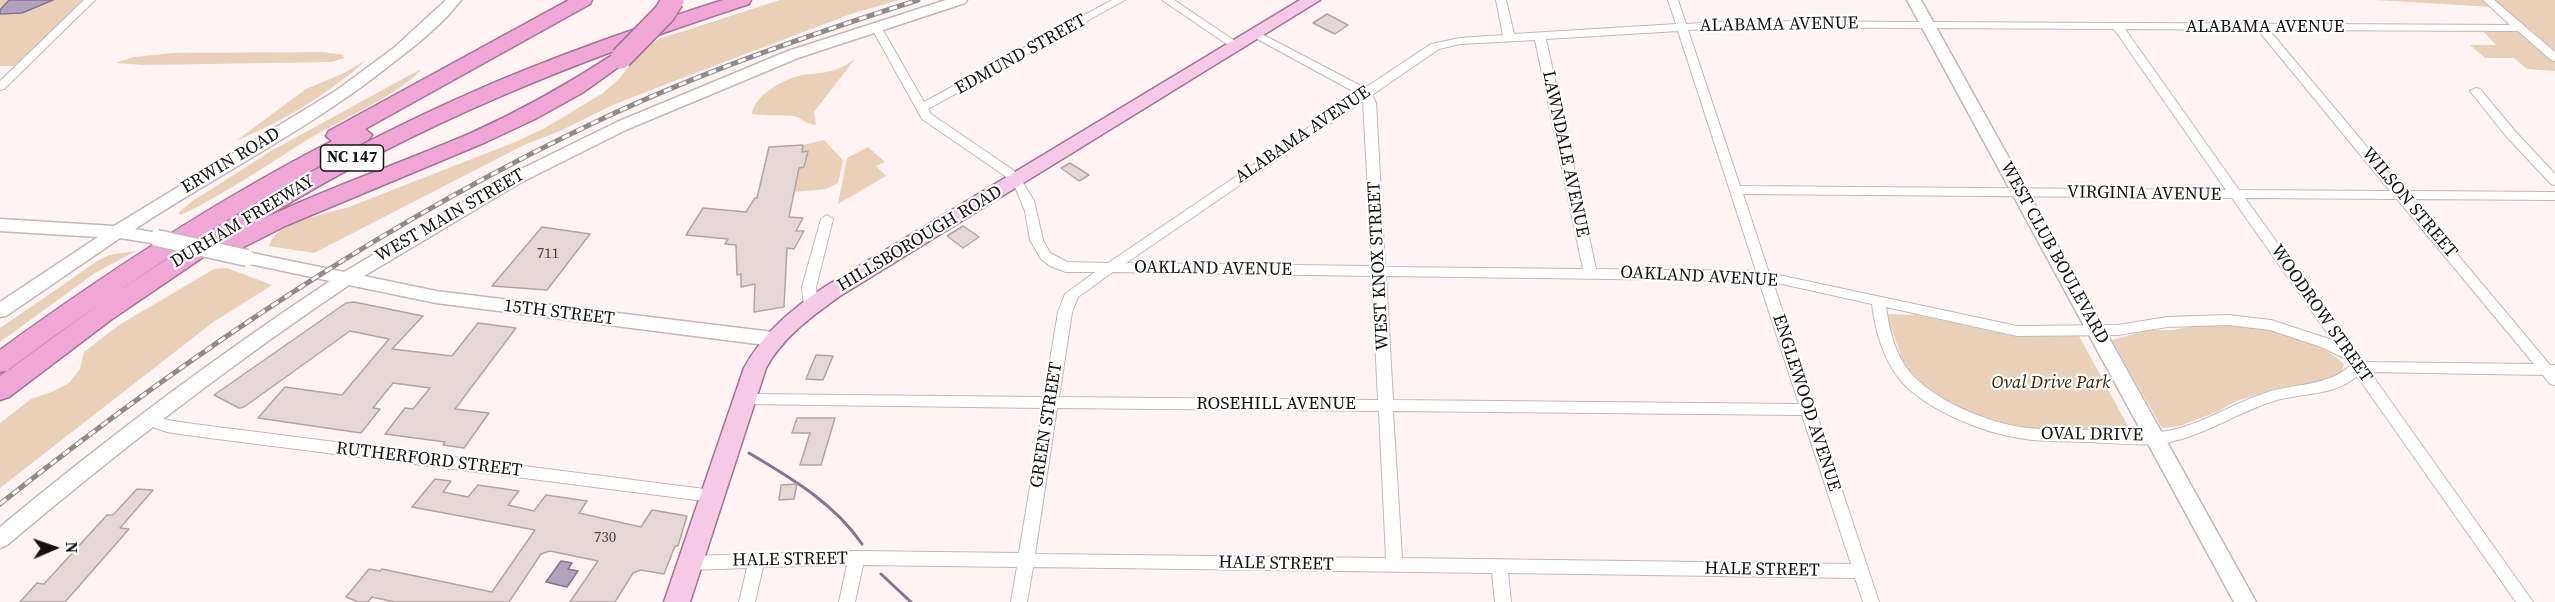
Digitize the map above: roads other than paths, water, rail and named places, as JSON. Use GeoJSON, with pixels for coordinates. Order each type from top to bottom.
{"type":"FeatureCollection","features":[{"type":"Feature","properties":{"kind":"highway"},"geometry":{"type":"LineString","coordinates":[[117,279],[175,235],[301,157],[480,55],[583,0]]}},
{"type":"Feature","properties":{"kind":"highway"},"geometry":{"type":"LineString","coordinates":[[0,392],[123,308],[231,244],[329,198],[513,123],[558,100],[621,58],[650,29],[673,0]]}},
{"type":"Feature","properties":{"kind":"highway","name":"DURHAM FREEWAY"},"geometry":{"type":"LineString","coordinates":[[0,363],[117,279],[181,237],[294,170],[430,102],[548,52],[697,0]]}},
{"type":"Feature","properties":{"kind":"highway","name":"DURHAM FREEWAY"},"geometry":{"type":"LineString","coordinates":[[0,392],[62,342],[176,262],[251,215],[349,160],[437,116],[526,76],[610,43],[742,0]]}},
{"type":"Feature","properties":{"kind":"main road","name":"HILLSBOROUGH ROAD"},"geometry":{"type":"LineString","coordinates":[[677,602],[759,360],[773,339],[811,306],[1254,33],[1312,0]]}},
{"type":"Feature","properties":{"kind":"street"},"geometry":{"type":"LineString","coordinates":[[0,87],[90,0]]}},
{"type":"Feature","properties":{"kind":"street","name":"ERWIN ROAD"},"geometry":{"type":"LineString","coordinates":[[0,311],[117,232],[374,73],[419,36],[454,0]]}},
{"type":"Feature","properties":{"kind":"street","name":"WEST MAIN STREET"},"geometry":{"type":"LineString","coordinates":[[0,538],[74,475],[200,379],[345,279],[427,228],[591,139],[735,76],[960,0]]}},
{"type":"Feature","properties":{"kind":"street","name":"EDMUND STREET"},"geometry":{"type":"LineString","coordinates":[[922,108],[1120,0]]}},
{"type":"Feature","properties":{"kind":"street"},"geometry":{"type":"LineString","coordinates":[[1167,0],[1235,45]]}},
{"type":"Feature","properties":{"kind":"street"},"geometry":{"type":"LineString","coordinates":[[1501,0],[1509,38]]}},
{"type":"Feature","properties":{"kind":"street","name":"ENGLEWOOD AVENUE"},"geometry":{"type":"LineString","coordinates":[[1672,0],[1871,602]]}},
{"type":"Feature","properties":{"kind":"street","name":"WEST CLUB BOULEVARD"},"geometry":{"type":"LineString","coordinates":[[1914,0],[2245,602]]}},
{"type":"Feature","properties":{"kind":"street"},"geometry":{"type":"LineString","coordinates":[[2488,0],[2555,58]]}},
{"type":"Feature","properties":{"kind":"street","name":"ALABAMA AVENUE"},"geometry":{"type":"LineString","coordinates":[[1108,267],[1435,46],[1460,41],[1733,24],[2519,28]]}},
{"type":"Feature","properties":{"kind":"street","name":"WOODROW STREET"},"geometry":{"type":"LineString","coordinates":[[2117,26],[2526,602]]}},
{"type":"Feature","properties":{"kind":"street"},"geometry":{"type":"LineString","coordinates":[[876,27],[922,108],[936,123],[1009,173],[1016,181]]}},
{"type":"Feature","properties":{"kind":"street","name":"WILSON STREET"},"geometry":{"type":"LineString","coordinates":[[2261,27],[2552,373]]}},
{"type":"Feature","properties":{"kind":"street"},"geometry":{"type":"LineString","coordinates":[[1254,33],[1365,93]]}},
{"type":"Feature","properties":{"kind":"street","name":"LAWNDALE AVENUE"},"geometry":{"type":"LineString","coordinates":[[1540,36],[1590,272]]}},
{"type":"Feature","properties":{"kind":"street"},"geometry":{"type":"LineString","coordinates":[[2476,91],[2510,133],[2555,181]]}},
{"type":"Feature","properties":{"kind":"street","name":"WEST KNOX STREET"},"geometry":{"type":"LineString","coordinates":[[1365,93],[1370,103],[1394,565]]}},
{"type":"Feature","properties":{"kind":"street","name":"OAKLAND AVENUE"},"geometry":{"type":"LineString","coordinates":[[1016,181],[1028,200],[1035,238],[1045,255],[1066,267],[1764,276],[2017,331],[2118,330],[2200,320],[2257,322],[2307,337],[2349,354]]}},
{"type":"Feature","properties":{"kind":"street","name":"VIRGINIA AVENUE"},"geometry":{"type":"LineString","coordinates":[[1734,190],[2555,196]]}},
{"type":"Feature","properties":{"kind":"street"},"geometry":{"type":"LineString","coordinates":[[811,306],[809,287],[827,219]]}},
{"type":"Feature","properties":{"kind":"street","name":"15TH STREET"},"geometry":{"type":"LineString","coordinates":[[0,225],[117,232],[157,238],[345,279],[467,302],[773,339]]}},
{"type":"Feature","properties":{"kind":"street","name":"GREEN STREET"},"geometry":{"type":"LineString","coordinates":[[1019,602],[1069,298],[1075,290],[1108,267]]}},
{"type":"Feature","properties":{"kind":"street","name":"OVAL DRIVE"},"geometry":{"type":"LineString","coordinates":[[1878,302],[1880,322],[1902,374],[1915,387],[1935,401],[2000,428],[2024,433],[2177,435],[2279,393],[2334,385],[2348,379],[2359,367]]}},
{"type":"Feature","properties":{"kind":"street"},"geometry":{"type":"LineString","coordinates":[[2359,367],[2552,373]]}},
{"type":"Feature","properties":{"kind":"street","name":"ROSEHILL AVENUE"},"geometry":{"type":"LineString","coordinates":[[745,399],[1808,410]]}},
{"type":"Feature","properties":{"kind":"street","name":"RUTHERFORD STREET"},"geometry":{"type":"LineString","coordinates":[[146,419],[167,426],[712,496]]}},
{"type":"Feature","properties":{"kind":"street"},"geometry":{"type":"LineString","coordinates":[[847,602],[856,558]]}},
{"type":"Feature","properties":{"kind":"street","name":"HALE STREET"},"geometry":{"type":"LineString","coordinates":[[691,563],[856,558],[1861,571]]}},
{"type":"Feature","properties":{"kind":"street"},"geometry":{"type":"LineString","coordinates":[[747,602],[757,560]]}},
{"type":"Feature","properties":{"kind":"street"},"geometry":{"type":"LineString","coordinates":[[1499,566],[1503,602]]}},
{"type":"Feature","properties":{"kind":"waterway"},"geometry":{"type":"LineString","coordinates":[[749,453],[811,492],[851,529],[862,544]]}},
{"type":"Feature","properties":{"kind":"waterway"},"geometry":{"type":"LineString","coordinates":[[881,574],[911,602]]}},
{"type":"Feature","properties":{"kind":"railway"},"geometry":{"type":"LineString","coordinates":[[0,504],[71,449],[217,343],[368,245],[446,200],[525,157],[644,100],[760,54],[918,0]]}},
{"type":"Feature","properties":{"kind":"park label","name":"Oval Drive Park"},"geometry":{"type":"Point","coordinates":[2051,383]}}]}
